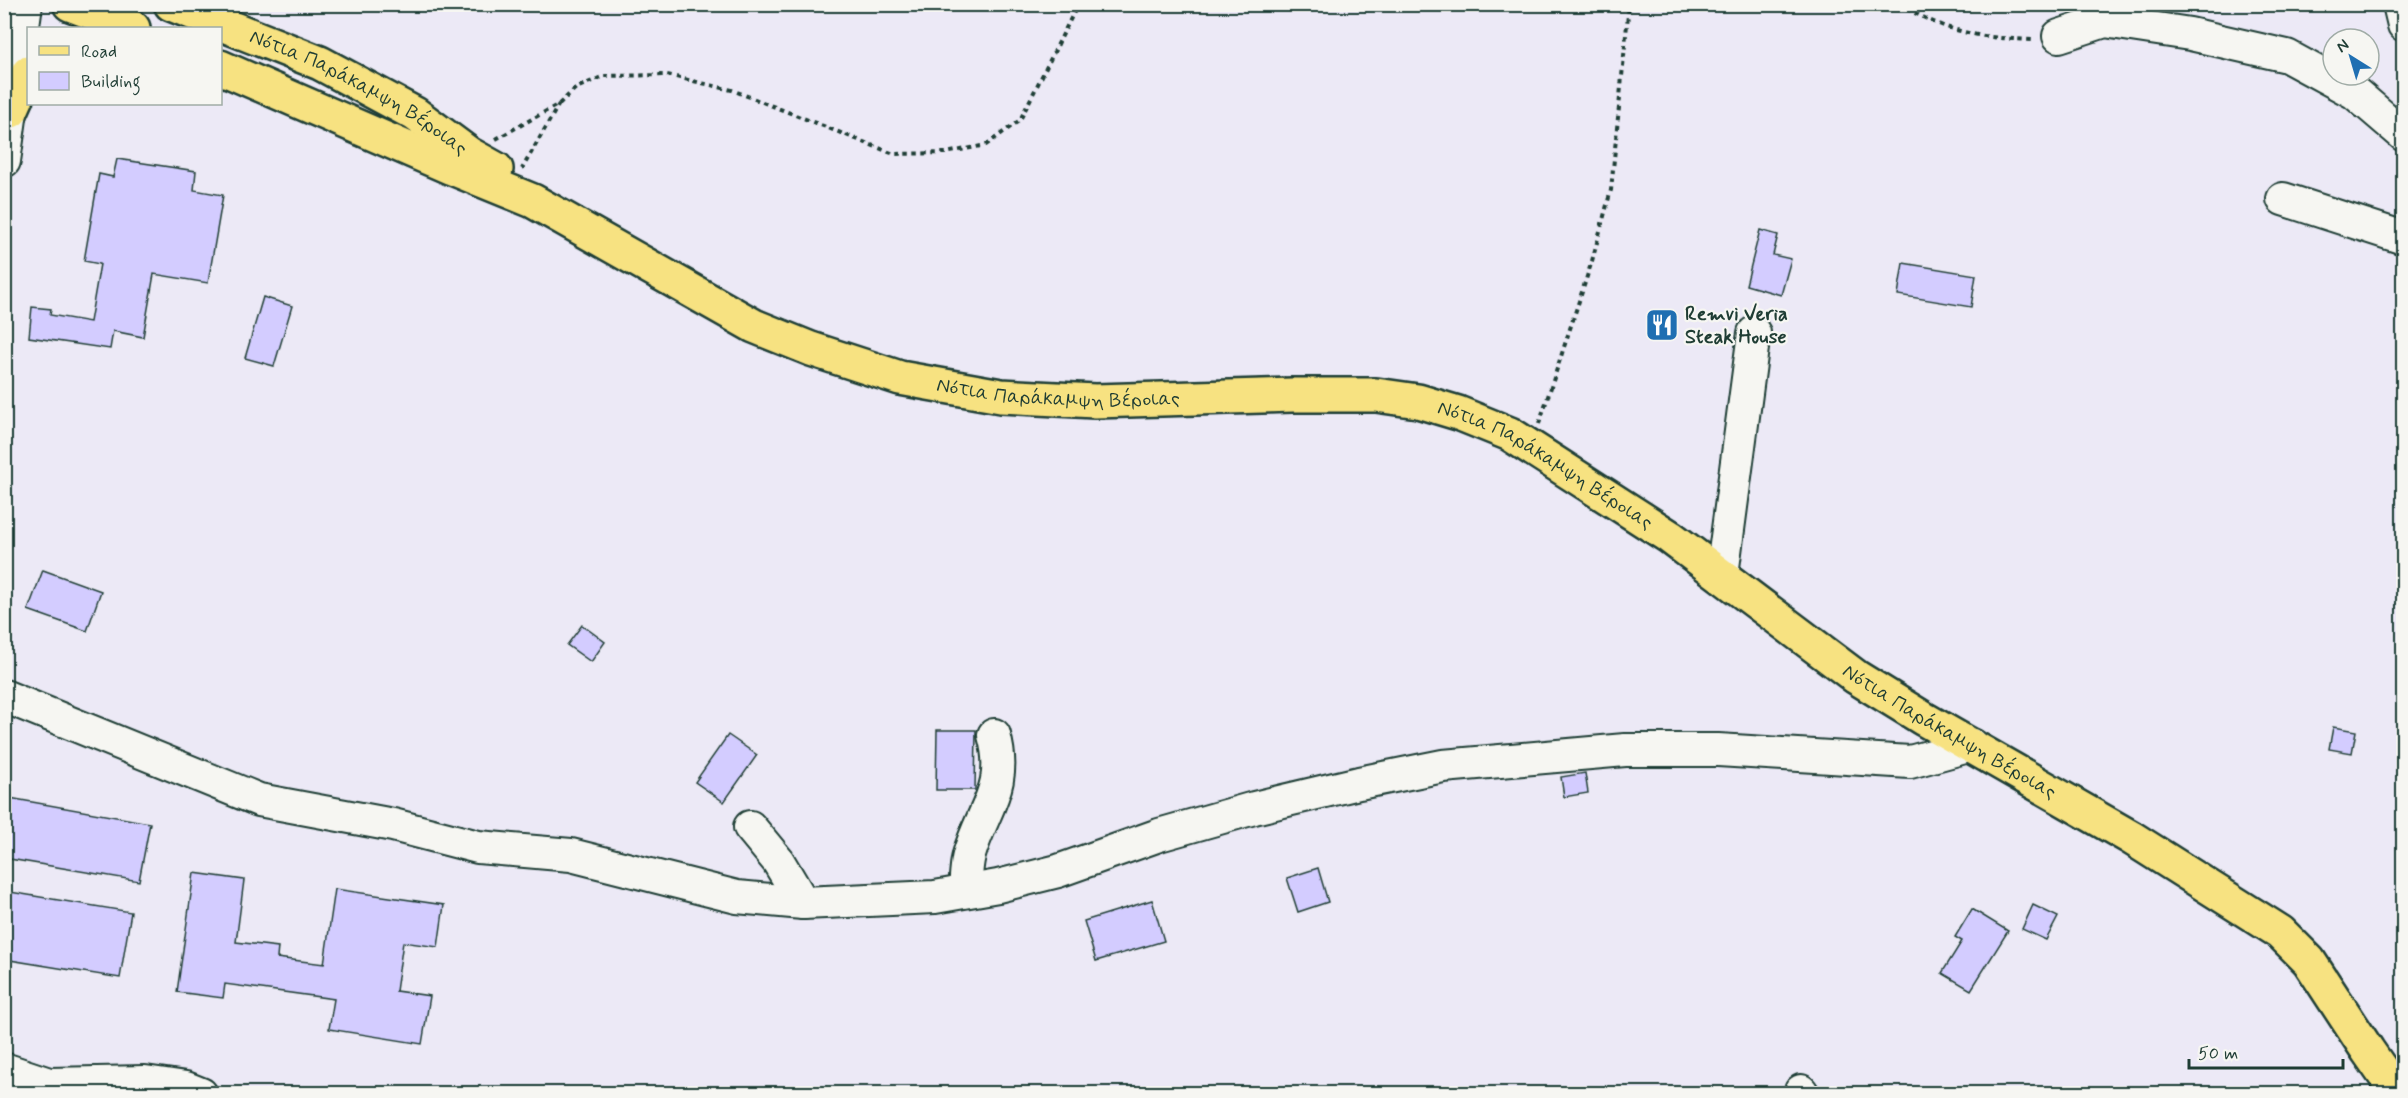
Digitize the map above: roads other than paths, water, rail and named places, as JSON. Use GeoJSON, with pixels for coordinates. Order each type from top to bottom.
{"type":"FeatureCollection","features":[{"type":"Feature","properties":{"kind":"main road"},"geometry":{"type":"LineString","coordinates":[[70,4],[120,27]]}},
{"type":"Feature","properties":{"kind":"main road","name":"Νότια Παράκαμψη Βέροιας"},"geometry":{"type":"LineString","coordinates":[[171,4],[320,63],[415,114],[469,154],[525,190],[754,326],[811,349],[900,378],[1001,396],[1095,401],[1376,395],[1418,401],[1458,413],[1509,434],[1670,537],[1856,677],[1924,719],[2139,843],[2280,932],[2309,961],[2398,1094]]}},
{"type":"Feature","properties":{"kind":"main road","name":"Νότια Παράκαμψη Βέροιας"},"geometry":{"type":"LineString","coordinates":[[222,68],[452,168],[525,190]]}},
{"type":"Feature","properties":{"kind":"main road"},"geometry":{"type":"LineString","coordinates":[[11,111],[27,75]]}},
{"type":"Feature","properties":{"kind":"street"},"geometry":{"type":"LineString","coordinates":[[4,161],[26,4]]}},
{"type":"Feature","properties":{"kind":"street"},"geometry":{"type":"LineString","coordinates":[[2399,4],[2403,25]]}},
{"type":"Feature","properties":{"kind":"street"},"geometry":{"type":"LineString","coordinates":[[2059,36],[2105,21],[2190,34],[2287,56],[2355,93],[2403,135]]}},
{"type":"Feature","properties":{"kind":"street"},"geometry":{"type":"LineString","coordinates":[[2283,199],[2403,238]]}},
{"type":"Feature","properties":{"kind":"street"},"geometry":{"type":"LineString","coordinates":[[1722,575],[1754,333]]}},
{"type":"Feature","properties":{"kind":"street"},"geometry":{"type":"LineString","coordinates":[[4,696],[259,800],[393,825],[478,847],[571,855],[737,897],[803,903],[935,897],[998,886],[1058,871],[1159,835],[1254,808],[1443,766],[1649,750],[1718,750],[1910,762],[1972,745]]}},
{"type":"Feature","properties":{"kind":"street"},"geometry":{"type":"LineString","coordinates":[[965,891],[969,855],[993,800],[1000,757],[994,735]]}},
{"type":"Feature","properties":{"kind":"street"},"geometry":{"type":"LineString","coordinates":[[750,827],[778,861],[803,903]]}},
{"type":"Feature","properties":{"kind":"street"},"geometry":{"type":"LineString","coordinates":[[4,1069],[49,1084],[145,1082],[186,1088],[201,1094]]}},
{"type":"Feature","properties":{"kind":"place","name":"Remvi Veria Steak House"},"geometry":{"type":"Point","coordinates":[1662,325]}}]}
